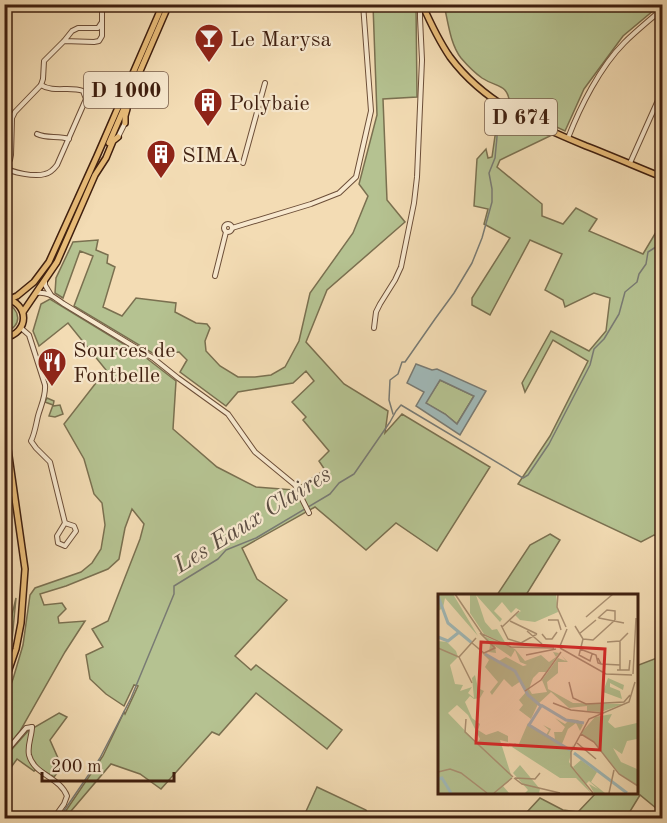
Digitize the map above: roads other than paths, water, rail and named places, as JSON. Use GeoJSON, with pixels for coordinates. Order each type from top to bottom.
{"type":"FeatureCollection","features":[{"type":"Feature","properties":{"kind":"main road","name":"D 1000"},"geometry":{"type":"LineString","coordinates":[[7,299],[21,294],[34,282],[49,262],[163,4]]}},
{"type":"Feature","properties":{"kind":"main road","name":"D 1000"},"geometry":{"type":"LineString","coordinates":[[22,312],[45,281],[62,250],[169,4]]}},
{"type":"Feature","properties":{"kind":"main road","name":"D 674"},"geometry":{"type":"LineString","coordinates":[[423,5],[446,50],[472,82],[488,96],[505,108],[538,125],[663,177]]}},
{"type":"Feature","properties":{"kind":"main road"},"geometry":{"type":"LineString","coordinates":[[125,123],[126,112],[162,21]]}},
{"type":"Feature","properties":{"kind":"main road"},"geometry":{"type":"LineString","coordinates":[[95,175],[113,141],[118,137]]}},
{"type":"Feature","properties":{"kind":"main road"},"geometry":{"type":"LineString","coordinates":[[4,346],[21,328],[23,317],[18,304],[7,299]]}},
{"type":"Feature","properties":{"kind":"main road"},"geometry":{"type":"LineString","coordinates":[[4,338],[12,336]]}},
{"type":"Feature","properties":{"kind":"main road"},"geometry":{"type":"LineString","coordinates":[[4,405],[25,569],[19,632],[12,663],[4,684]]}},
{"type":"Feature","properties":{"kind":"main road"},"geometry":{"type":"LineString","coordinates":[[4,457],[17,529],[22,573],[14,646],[4,674]]}},
{"type":"Feature","properties":{"kind":"street"},"geometry":{"type":"LineString","coordinates":[[64,41],[99,41],[102,36],[102,4]]}},
{"type":"Feature","properties":{"kind":"street"},"geometry":{"type":"LineString","coordinates":[[214,276],[226,232],[232,228],[339,193],[356,177],[371,111],[363,4]]}},
{"type":"Feature","properties":{"kind":"street"},"geometry":{"type":"LineString","coordinates":[[374,328],[376,312],[401,267],[414,202],[422,60],[420,9],[423,5]]}},
{"type":"Feature","properties":{"kind":"street"},"geometry":{"type":"LineString","coordinates":[[568,138],[589,92],[622,45],[663,9]]}},
{"type":"Feature","properties":{"kind":"street"},"geometry":{"type":"LineString","coordinates":[[41,85],[49,89],[80,90],[85,93],[85,103],[57,165],[47,174],[9,171],[4,167],[11,155],[13,115],[41,85],[44,61],[75,29],[94,28],[100,26],[102,22]]}},
{"type":"Feature","properties":{"kind":"street"},"geometry":{"type":"LineString","coordinates":[[243,163],[266,83]]}},
{"type":"Feature","properties":{"kind":"street"},"geometry":{"type":"LineString","coordinates":[[630,164],[659,98],[663,94]]}},
{"type":"Feature","properties":{"kind":"street"},"geometry":{"type":"LineString","coordinates":[[118,137],[125,123]]}},
{"type":"Feature","properties":{"kind":"street"},"geometry":{"type":"LineString","coordinates":[[37,134],[69,139]]}},
{"type":"Feature","properties":{"kind":"street"},"geometry":{"type":"LineString","coordinates":[[45,281],[51,295]]}},
{"type":"Feature","properties":{"kind":"street"},"geometry":{"type":"LineString","coordinates":[[36,293],[43,292],[51,295],[153,358],[228,414],[255,452],[295,485],[308,512]]}},
{"type":"Feature","properties":{"kind":"street"},"geometry":{"type":"LineString","coordinates":[[21,328],[28,335],[45,385],[46,390],[32,441],[50,462],[65,524],[57,536],[58,543],[65,546],[76,531],[74,526],[65,524]]}},
{"type":"Feature","properties":{"kind":"street"},"geometry":{"type":"LineString","coordinates":[[4,754],[26,728],[32,727],[28,742],[32,763],[66,792],[67,800],[54,819]]}},
{"type":"Feature","properties":{"kind":"water"},"geometry":{"type":"Polygon","coordinates":[[[416,364],[432,370],[437,369],[486,391],[460,435],[416,406],[424,392],[407,383],[416,364]],[[440,380],[426,403],[457,424],[474,396],[440,380]]]}},
{"type":"Feature","properties":{"kind":"waterway","name":"Les Eaux Claires"},"geometry":{"type":"LineString","coordinates":[[393,414],[389,400],[390,380],[398,374],[402,362],[405,362],[454,293],[472,263],[482,238],[492,202],[489,173],[495,158],[496,109]]}},
{"type":"Feature","properties":{"kind":"waterway","name":"Les Eaux Claires"},"geometry":{"type":"LineString","coordinates":[[59,818],[100,758],[131,698],[174,594],[174,586],[218,559],[226,550],[256,538],[330,494],[339,483],[354,474],[401,405],[523,478],[528,475],[549,444],[590,365],[594,349],[604,339],[619,314],[625,292],[637,282],[646,264],[648,252],[659,245],[662,234]]}},
{"type":"Feature","properties":{"kind":"place","name":"Le Marysa"},"geometry":{"type":"Point","coordinates":[209,64]}},
{"type":"Feature","properties":{"kind":"place","name":"Polybaie"},"geometry":{"type":"Point","coordinates":[208,128]}},
{"type":"Feature","properties":{"kind":"place","name":"SIMA"},"geometry":{"type":"Point","coordinates":[161,180]}},
{"type":"Feature","properties":{"kind":"place","name":"Sources de Fontbelle"},"geometry":{"type":"Point","coordinates":[52,388]}}]}
